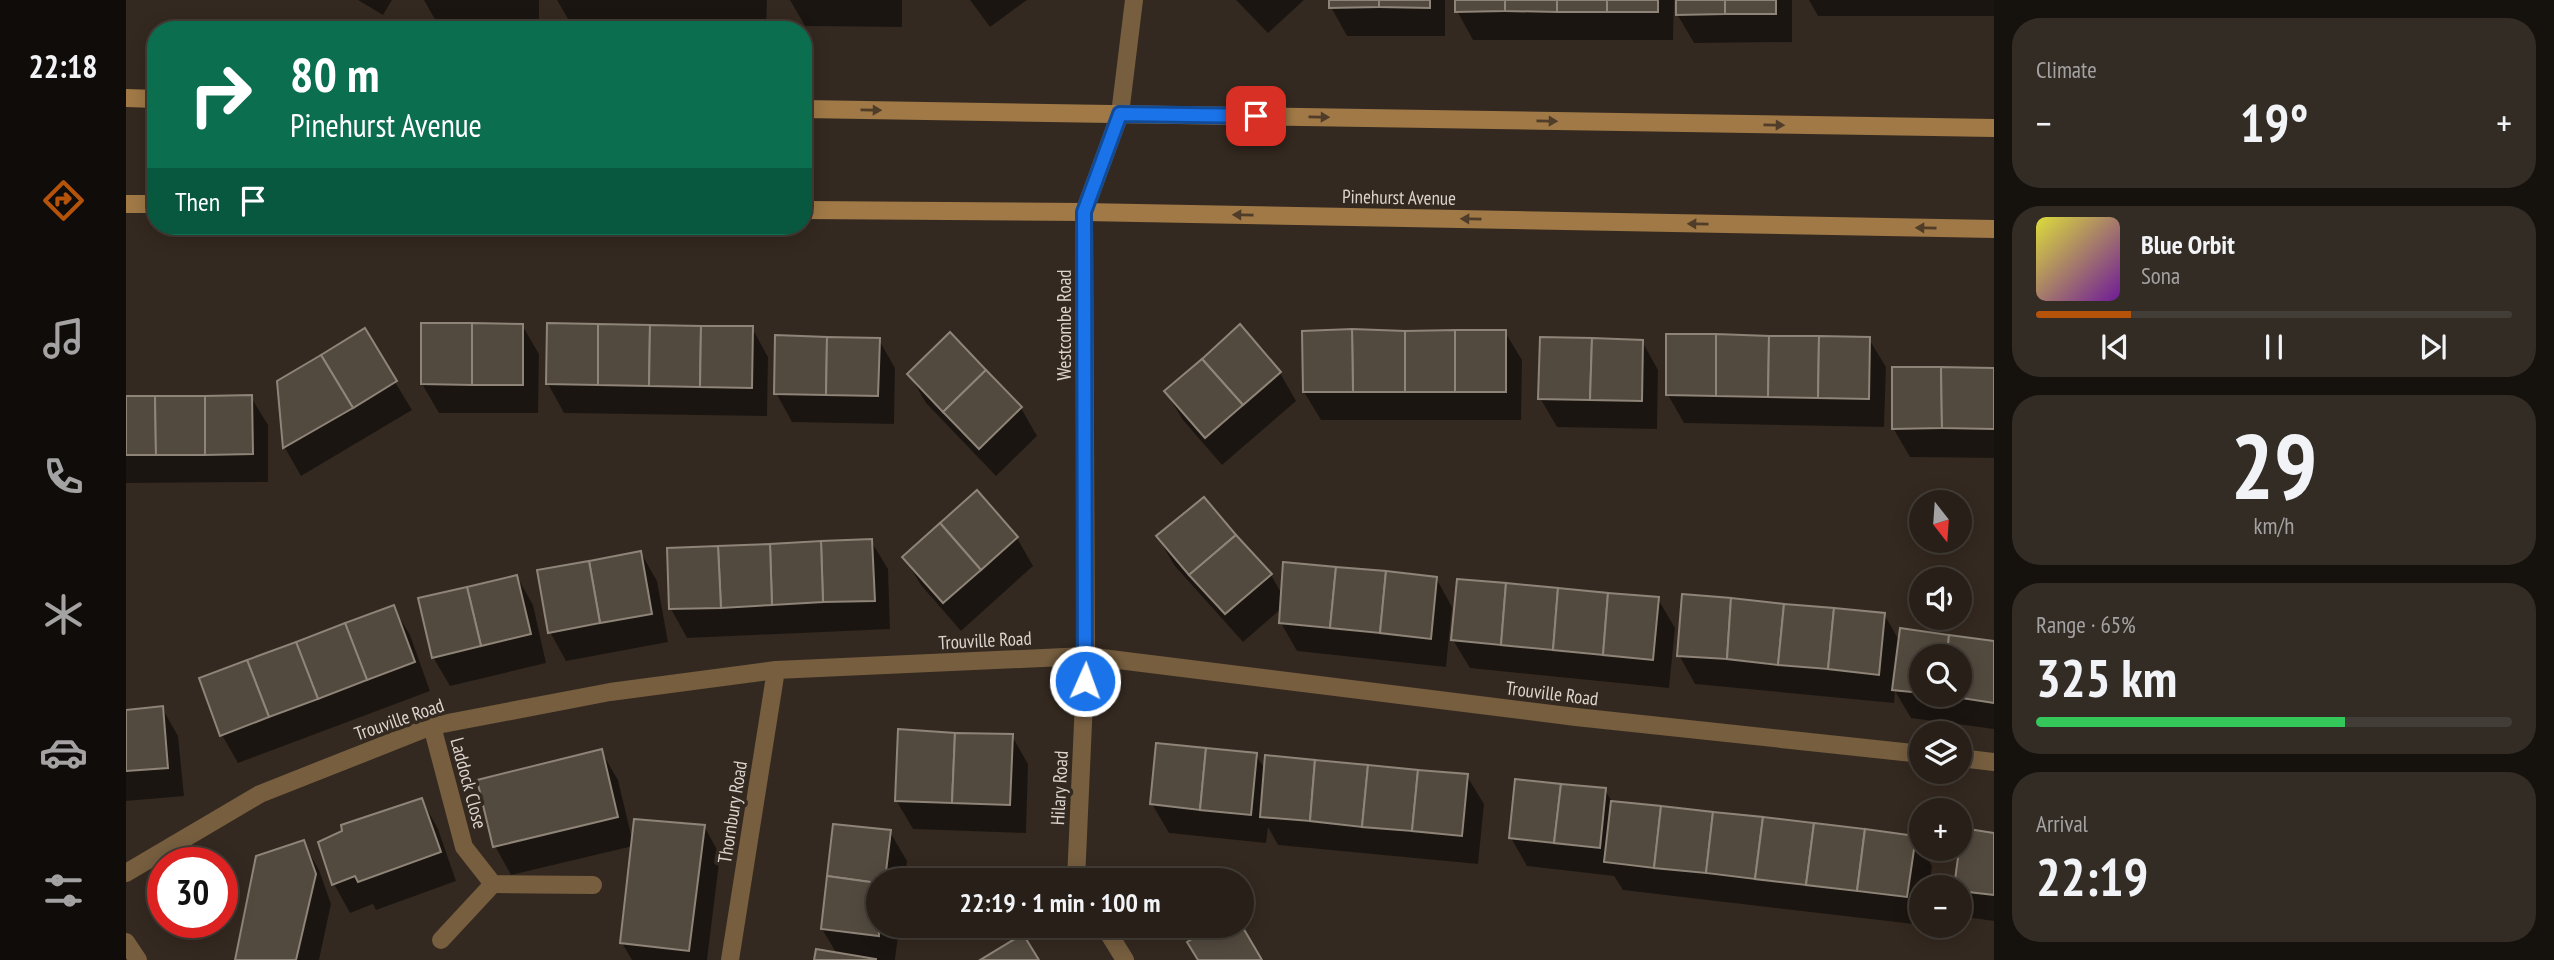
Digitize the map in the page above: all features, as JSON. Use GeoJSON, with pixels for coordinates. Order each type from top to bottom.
{"type":"FeatureCollection","features":[{"type":"Feature","properties":{"kind":"street","name":"Westcombe Road"},"geometry":{"type":"LineString","coordinates":[[1086,656],[1084,212],[1120,114],[1134,0]]}},
{"type":"Feature","properties":{"kind":"street"},"geometry":{"type":"LineString","coordinates":[[126,98],[147,99]]}},
{"type":"Feature","properties":{"kind":"street"},"geometry":{"type":"LineString","coordinates":[[812,109],[1994,128]]}},
{"type":"Feature","properties":{"kind":"street"},"geometry":{"type":"LineString","coordinates":[[126,204],[147,204]]}},
{"type":"Feature","properties":{"kind":"street","name":"Pinehurst Avenue"},"geometry":{"type":"LineString","coordinates":[[812,210],[1084,212],[1994,229]]}},
{"type":"Feature","properties":{"kind":"street","name":"Trouville Road"},"geometry":{"type":"LineString","coordinates":[[126,873],[260,794],[432,726],[610,692],[776,670],[1086,656],[1576,717],[1909,753]]}},
{"type":"Feature","properties":{"kind":"street","name":"Hilary Road"},"geometry":{"type":"LineString","coordinates":[[1077,868],[1086,656]]}},
{"type":"Feature","properties":{"kind":"street","name":"Thornbury Road"},"geometry":{"type":"LineString","coordinates":[[730,960],[776,670]]}},
{"type":"Feature","properties":{"kind":"street","name":"Laddock Close"},"geometry":{"type":"LineString","coordinates":[[432,726],[464,847],[493,884]]}},
{"type":"Feature","properties":{"kind":"street"},"geometry":{"type":"LineString","coordinates":[[1972,759],[1994,762]]}},
{"type":"Feature","properties":{"kind":"street"},"geometry":{"type":"LineString","coordinates":[[440,940],[493,884],[593,885]]}},
{"type":"Feature","properties":{"kind":"street"},"geometry":{"type":"LineString","coordinates":[[1111,938],[1125,960]]}},
{"type":"Feature","properties":{"kind":"street"},"geometry":{"type":"LineString","coordinates":[[126,942],[138,960]]}},
{"type":"Feature","properties":{"kind":"building"},"geometry":{"type":"Polygon","coordinates":[[[1329,0],[1379,0],[1379,7],[1329,8],[1329,0]]]}},
{"type":"Feature","properties":{"kind":"building"},"geometry":{"type":"Polygon","coordinates":[[[1379,0],[1430,0],[1430,8],[1379,7],[1379,0]]]}},
{"type":"Feature","properties":{"kind":"building"},"geometry":{"type":"Polygon","coordinates":[[[1455,0],[1505,0],[1505,11],[1455,12],[1455,0]]]}},
{"type":"Feature","properties":{"kind":"building"},"geometry":{"type":"Polygon","coordinates":[[[1505,0],[1557,0],[1557,12],[1505,11],[1505,0]]]}},
{"type":"Feature","properties":{"kind":"building"},"geometry":{"type":"Polygon","coordinates":[[[1557,0],[1607,0],[1607,12],[1557,12],[1557,0]]]}},
{"type":"Feature","properties":{"kind":"building"},"geometry":{"type":"Polygon","coordinates":[[[1607,0],[1658,0],[1658,12],[1607,12],[1607,0]]]}},
{"type":"Feature","properties":{"kind":"building"},"geometry":{"type":"Polygon","coordinates":[[[1676,0],[1725,0],[1725,14],[1676,15],[1676,0]]]}},
{"type":"Feature","properties":{"kind":"building"},"geometry":{"type":"Polygon","coordinates":[[[1725,0],[1776,0],[1776,14],[1725,14],[1725,0]]]}},
{"type":"Feature","properties":{"kind":"building"},"geometry":{"type":"Polygon","coordinates":[[[421,323],[472,323],[472,385],[421,384],[421,323]]]}},
{"type":"Feature","properties":{"kind":"building"},"geometry":{"type":"Polygon","coordinates":[[[472,323],[523,324],[523,385],[472,385],[472,323]]]}},
{"type":"Feature","properties":{"kind":"building"},"geometry":{"type":"Polygon","coordinates":[[[547,323],[598,324],[598,385],[546,384],[547,323]]]}},
{"type":"Feature","properties":{"kind":"building"},"geometry":{"type":"Polygon","coordinates":[[[598,324],[650,325],[649,386],[598,385],[598,324]]]}},
{"type":"Feature","properties":{"kind":"building"},"geometry":{"type":"Polygon","coordinates":[[[1240,324],[1281,372],[1243,405],[1202,359],[1240,324]]]}},
{"type":"Feature","properties":{"kind":"building"},"geometry":{"type":"Polygon","coordinates":[[[650,325],[701,326],[700,387],[649,386],[650,325]]]}},
{"type":"Feature","properties":{"kind":"building"},"geometry":{"type":"Polygon","coordinates":[[[701,326],[753,326],[752,388],[700,387],[701,326]]]}},
{"type":"Feature","properties":{"kind":"building"},"geometry":{"type":"Polygon","coordinates":[[[365,328],[397,381],[353,408],[321,355],[365,328]]]}},
{"type":"Feature","properties":{"kind":"building"},"geometry":{"type":"Polygon","coordinates":[[[1352,329],[1405,331],[1405,392],[1353,392],[1352,329]]]}},
{"type":"Feature","properties":{"kind":"building"},"geometry":{"type":"Polygon","coordinates":[[[1352,329],[1353,392],[1303,392],[1302,331],[1352,329]]]}},
{"type":"Feature","properties":{"kind":"building"},"geometry":{"type":"Polygon","coordinates":[[[1455,330],[1506,330],[1506,392],[1455,392],[1455,330]]]}},
{"type":"Feature","properties":{"kind":"building"},"geometry":{"type":"Polygon","coordinates":[[[1455,330],[1455,392],[1405,392],[1405,331],[1455,330]]]}},
{"type":"Feature","properties":{"kind":"building"},"geometry":{"type":"Polygon","coordinates":[[[950,332],[986,370],[943,412],[907,374],[950,332]]]}},
{"type":"Feature","properties":{"kind":"building"},"geometry":{"type":"Polygon","coordinates":[[[1666,334],[1716,334],[1716,396],[1666,395],[1666,334]]]}},
{"type":"Feature","properties":{"kind":"building"},"geometry":{"type":"Polygon","coordinates":[[[1716,334],[1769,336],[1768,397],[1716,396],[1716,334]]]}},
{"type":"Feature","properties":{"kind":"building"},"geometry":{"type":"Polygon","coordinates":[[[775,335],[827,337],[826,395],[774,394],[775,335]]]}},
{"type":"Feature","properties":{"kind":"building"},"geometry":{"type":"Polygon","coordinates":[[[1769,336],[1819,336],[1818,398],[1768,397],[1769,336]]]}},
{"type":"Feature","properties":{"kind":"building"},"geometry":{"type":"Polygon","coordinates":[[[1819,336],[1870,337],[1869,399],[1818,398],[1819,336]]]}},
{"type":"Feature","properties":{"kind":"building"},"geometry":{"type":"Polygon","coordinates":[[[827,337],[880,338],[878,396],[826,395],[827,337]]]}},
{"type":"Feature","properties":{"kind":"building"},"geometry":{"type":"Polygon","coordinates":[[[1540,337],[1592,338],[1590,400],[1538,399],[1540,337]]]}},
{"type":"Feature","properties":{"kind":"building"},"geometry":{"type":"Polygon","coordinates":[[[1592,338],[1643,340],[1642,401],[1590,400],[1592,338]]]}},
{"type":"Feature","properties":{"kind":"building"},"geometry":{"type":"Polygon","coordinates":[[[321,355],[353,408],[283,448],[277,381],[321,355]]]}},
{"type":"Feature","properties":{"kind":"building"},"geometry":{"type":"Polygon","coordinates":[[[1202,359],[1243,405],[1205,438],[1164,391],[1202,359]]]}},
{"type":"Feature","properties":{"kind":"building"},"geometry":{"type":"Polygon","coordinates":[[[1892,367],[1941,367],[1942,428],[1892,429],[1892,367]]]}},
{"type":"Feature","properties":{"kind":"building"},"geometry":{"type":"Polygon","coordinates":[[[1941,367],[1994,368],[1994,429],[1942,428],[1941,367]]]}},
{"type":"Feature","properties":{"kind":"building"},"geometry":{"type":"Polygon","coordinates":[[[986,370],[1022,407],[979,449],[943,412],[986,370]]]}},
{"type":"Feature","properties":{"kind":"building"},"geometry":{"type":"Polygon","coordinates":[[[252,395],[253,454],[205,455],[205,396],[252,395]]]}},
{"type":"Feature","properties":{"kind":"building"},"geometry":{"type":"Polygon","coordinates":[[[126,396],[155,396],[156,455],[126,455],[126,396]]]}},
{"type":"Feature","properties":{"kind":"building"},"geometry":{"type":"Polygon","coordinates":[[[155,396],[205,396],[205,455],[156,455],[155,396]]]}},
{"type":"Feature","properties":{"kind":"building"},"geometry":{"type":"Polygon","coordinates":[[[977,490],[1018,537],[981,570],[940,523],[977,490]]]}},
{"type":"Feature","properties":{"kind":"building"},"geometry":{"type":"Polygon","coordinates":[[[1204,497],[1236,535],[1189,575],[1156,536],[1204,497]]]}},
{"type":"Feature","properties":{"kind":"building"},"geometry":{"type":"Polygon","coordinates":[[[940,523],[981,570],[943,603],[902,557],[940,523]]]}},
{"type":"Feature","properties":{"kind":"building"},"geometry":{"type":"Polygon","coordinates":[[[1236,535],[1272,574],[1225,614],[1189,575],[1236,535]]]}},
{"type":"Feature","properties":{"kind":"building"},"geometry":{"type":"Polygon","coordinates":[[[872,539],[875,601],[823,602],[821,541],[872,539]]]}},
{"type":"Feature","properties":{"kind":"building"},"geometry":{"type":"Polygon","coordinates":[[[821,541],[823,602],[772,605],[770,544],[821,541]]]}},
{"type":"Feature","properties":{"kind":"building"},"geometry":{"type":"Polygon","coordinates":[[[770,544],[772,605],[721,608],[718,546],[770,544]]]}},
{"type":"Feature","properties":{"kind":"building"},"geometry":{"type":"Polygon","coordinates":[[[718,546],[721,608],[669,609],[667,548],[718,546]]]}},
{"type":"Feature","properties":{"kind":"building"},"geometry":{"type":"Polygon","coordinates":[[[641,551],[652,614],[600,623],[589,561],[641,551]]]}},
{"type":"Feature","properties":{"kind":"building"},"geometry":{"type":"Polygon","coordinates":[[[589,561],[600,623],[548,633],[537,570],[589,561]]]}},
{"type":"Feature","properties":{"kind":"building"},"geometry":{"type":"Polygon","coordinates":[[[1283,562],[1336,567],[1330,628],[1279,623],[1283,562]]]}},
{"type":"Feature","properties":{"kind":"building"},"geometry":{"type":"Polygon","coordinates":[[[1336,567],[1386,571],[1380,633],[1330,628],[1336,567]]]}},
{"type":"Feature","properties":{"kind":"building"},"geometry":{"type":"Polygon","coordinates":[[[1386,571],[1437,577],[1431,639],[1380,633],[1386,571]]]}},
{"type":"Feature","properties":{"kind":"building"},"geometry":{"type":"Polygon","coordinates":[[[517,575],[531,634],[481,646],[467,587],[517,575]]]}},
{"type":"Feature","properties":{"kind":"building"},"geometry":{"type":"Polygon","coordinates":[[[1457,579],[1506,583],[1501,645],[1451,640],[1457,579]]]}},
{"type":"Feature","properties":{"kind":"building"},"geometry":{"type":"Polygon","coordinates":[[[1506,583],[1558,588],[1553,650],[1501,645],[1506,583]]]}},
{"type":"Feature","properties":{"kind":"building"},"geometry":{"type":"Polygon","coordinates":[[[467,587],[481,646],[432,658],[418,598],[467,587]]]}},
{"type":"Feature","properties":{"kind":"building"},"geometry":{"type":"Polygon","coordinates":[[[1558,588],[1608,593],[1603,655],[1553,650],[1558,588]]]}},
{"type":"Feature","properties":{"kind":"building"},"geometry":{"type":"Polygon","coordinates":[[[1608,593],[1659,597],[1653,660],[1603,655],[1608,593]]]}},
{"type":"Feature","properties":{"kind":"building"},"geometry":{"type":"Polygon","coordinates":[[[1682,594],[1731,598],[1727,659],[1677,656],[1682,594]]]}},
{"type":"Feature","properties":{"kind":"building"},"geometry":{"type":"Polygon","coordinates":[[[1731,598],[1784,604],[1778,665],[1727,659],[1731,598]]]}},
{"type":"Feature","properties":{"kind":"building"},"geometry":{"type":"Polygon","coordinates":[[[1784,604],[1834,608],[1828,669],[1778,665],[1784,604]]]}},
{"type":"Feature","properties":{"kind":"building"},"geometry":{"type":"Polygon","coordinates":[[[394,605],[415,662],[367,680],[345,623],[394,605]]]}},
{"type":"Feature","properties":{"kind":"building"},"geometry":{"type":"Polygon","coordinates":[[[1834,608],[1885,613],[1879,675],[1828,669],[1834,608]]]}},
{"type":"Feature","properties":{"kind":"building"},"geometry":{"type":"Polygon","coordinates":[[[345,623],[367,680],[318,699],[296,642],[345,623]]]}},
{"type":"Feature","properties":{"kind":"building"},"geometry":{"type":"Polygon","coordinates":[[[1900,628],[1949,635],[1948,644],[1909,644],[1909,692],[1892,690],[1900,628]]]}},
{"type":"Feature","properties":{"kind":"building"},"geometry":{"type":"Polygon","coordinates":[[[1949,635],[1994,641],[1994,703],[1972,700],[1972,644],[1948,644],[1949,635]]]}},
{"type":"Feature","properties":{"kind":"building"},"geometry":{"type":"Polygon","coordinates":[[[296,642],[318,699],[269,717],[247,660],[296,642]]]}},
{"type":"Feature","properties":{"kind":"building"},"geometry":{"type":"Polygon","coordinates":[[[247,660],[269,717],[220,736],[199,678],[247,660]]]}},
{"type":"Feature","properties":{"kind":"building"},"geometry":{"type":"Polygon","coordinates":[[[163,706],[168,768],[126,771],[126,710],[163,706]]]}},
{"type":"Feature","properties":{"kind":"building"},"geometry":{"type":"Polygon","coordinates":[[[898,729],[955,733],[952,803],[895,801],[898,729]]]}},
{"type":"Feature","properties":{"kind":"building"},"geometry":{"type":"Polygon","coordinates":[[[955,733],[1013,734],[1010,805],[952,803],[955,733]]]}},
{"type":"Feature","properties":{"kind":"building"},"geometry":{"type":"Polygon","coordinates":[[[1156,743],[1206,748],[1200,810],[1150,804],[1156,743]]]}},
{"type":"Feature","properties":{"kind":"building"},"geometry":{"type":"Polygon","coordinates":[[[1206,748],[1257,753],[1251,815],[1200,810],[1206,748]]]}},
{"type":"Feature","properties":{"kind":"building"},"geometry":{"type":"Polygon","coordinates":[[[602,749],[618,817],[493,847],[477,780],[602,749]]]}},
{"type":"Feature","properties":{"kind":"building"},"geometry":{"type":"Polygon","coordinates":[[[1265,755],[1315,760],[1310,821],[1260,817],[1265,755]]]}},
{"type":"Feature","properties":{"kind":"building"},"geometry":{"type":"Polygon","coordinates":[[[1315,760],[1368,765],[1362,827],[1310,821],[1315,760]]]}},
{"type":"Feature","properties":{"kind":"building"},"geometry":{"type":"Polygon","coordinates":[[[1368,765],[1418,770],[1412,831],[1362,827],[1368,765]]]}},
{"type":"Feature","properties":{"kind":"building"},"geometry":{"type":"Polygon","coordinates":[[[1418,770],[1468,774],[1462,836],[1412,831],[1418,770]]]}},
{"type":"Feature","properties":{"kind":"building"},"geometry":{"type":"Polygon","coordinates":[[[1515,779],[1561,784],[1554,843],[1509,838],[1515,779]]]}},
{"type":"Feature","properties":{"kind":"building"},"geometry":{"type":"Polygon","coordinates":[[[1561,784],[1606,788],[1600,848],[1554,843],[1561,784]]]}},
{"type":"Feature","properties":{"kind":"building"},"geometry":{"type":"Polygon","coordinates":[[[422,798],[441,852],[358,882],[355,876],[332,885],[318,842],[342,831],[341,825],[422,798]]]}},
{"type":"Feature","properties":{"kind":"building"},"geometry":{"type":"Polygon","coordinates":[[[1611,801],[1661,806],[1654,868],[1604,862],[1611,801]]]}},
{"type":"Feature","properties":{"kind":"building"},"geometry":{"type":"Polygon","coordinates":[[[1661,806],[1713,812],[1706,873],[1654,868],[1661,806]]]}},
{"type":"Feature","properties":{"kind":"building"},"geometry":{"type":"Polygon","coordinates":[[[1713,812],[1763,817],[1755,879],[1706,873],[1713,812]]]}},
{"type":"Feature","properties":{"kind":"building"},"geometry":{"type":"Polygon","coordinates":[[[1763,817],[1814,823],[1806,885],[1755,879],[1763,817]]]}},
{"type":"Feature","properties":{"kind":"building"},"geometry":{"type":"Polygon","coordinates":[[[634,819],[705,825],[689,951],[620,943],[634,819]]]}},
{"type":"Feature","properties":{"kind":"building"},"geometry":{"type":"Polygon","coordinates":[[[1814,823],[1865,829],[1857,891],[1806,885],[1814,823]]]}},
{"type":"Feature","properties":{"kind":"building"},"geometry":{"type":"Polygon","coordinates":[[[833,824],[891,830],[886,868],[866,868],[866,881],[827,876],[833,824]]]}},
{"type":"Feature","properties":{"kind":"building"},"geometry":{"type":"Polygon","coordinates":[[[1865,829],[1909,835],[1909,861],[1912,861],[1907,897],[1857,891],[1865,829]]]}},
{"type":"Feature","properties":{"kind":"building"},"geometry":{"type":"Polygon","coordinates":[[[1972,830],[1994,833],[1994,895],[1972,892],[1972,875],[1956,875],[1958,861],[1972,861],[1972,830]]]}},
{"type":"Feature","properties":{"kind":"building"},"geometry":{"type":"Polygon","coordinates":[[[304,840],[316,874],[296,960],[235,960],[256,856],[304,840]]]}},
{"type":"Feature","properties":{"kind":"building"},"geometry":{"type":"Polygon","coordinates":[[[827,876],[866,881],[866,934],[821,929],[827,876]]]}},
{"type":"Feature","properties":{"kind":"building"},"geometry":{"type":"Polygon","coordinates":[[[1016,938],[1025,938],[1039,960],[980,960],[1016,938]]]}},
{"type":"Feature","properties":{"kind":"building"},"geometry":{"type":"Polygon","coordinates":[[[1194,938],[1249,938],[1262,960],[1198,960],[1187,942],[1194,938]]]}},
{"type":"Feature","properties":{"kind":"building"},"geometry":{"type":"Polygon","coordinates":[[[816,949],[876,959],[876,960],[814,960],[816,949]]]}},
{"type":"Feature","properties":{"kind":"route"},"geometry":{"type":"LineString","coordinates":[[1085,681],[1084,212],[1120,114],[1256,116]]}}]}
